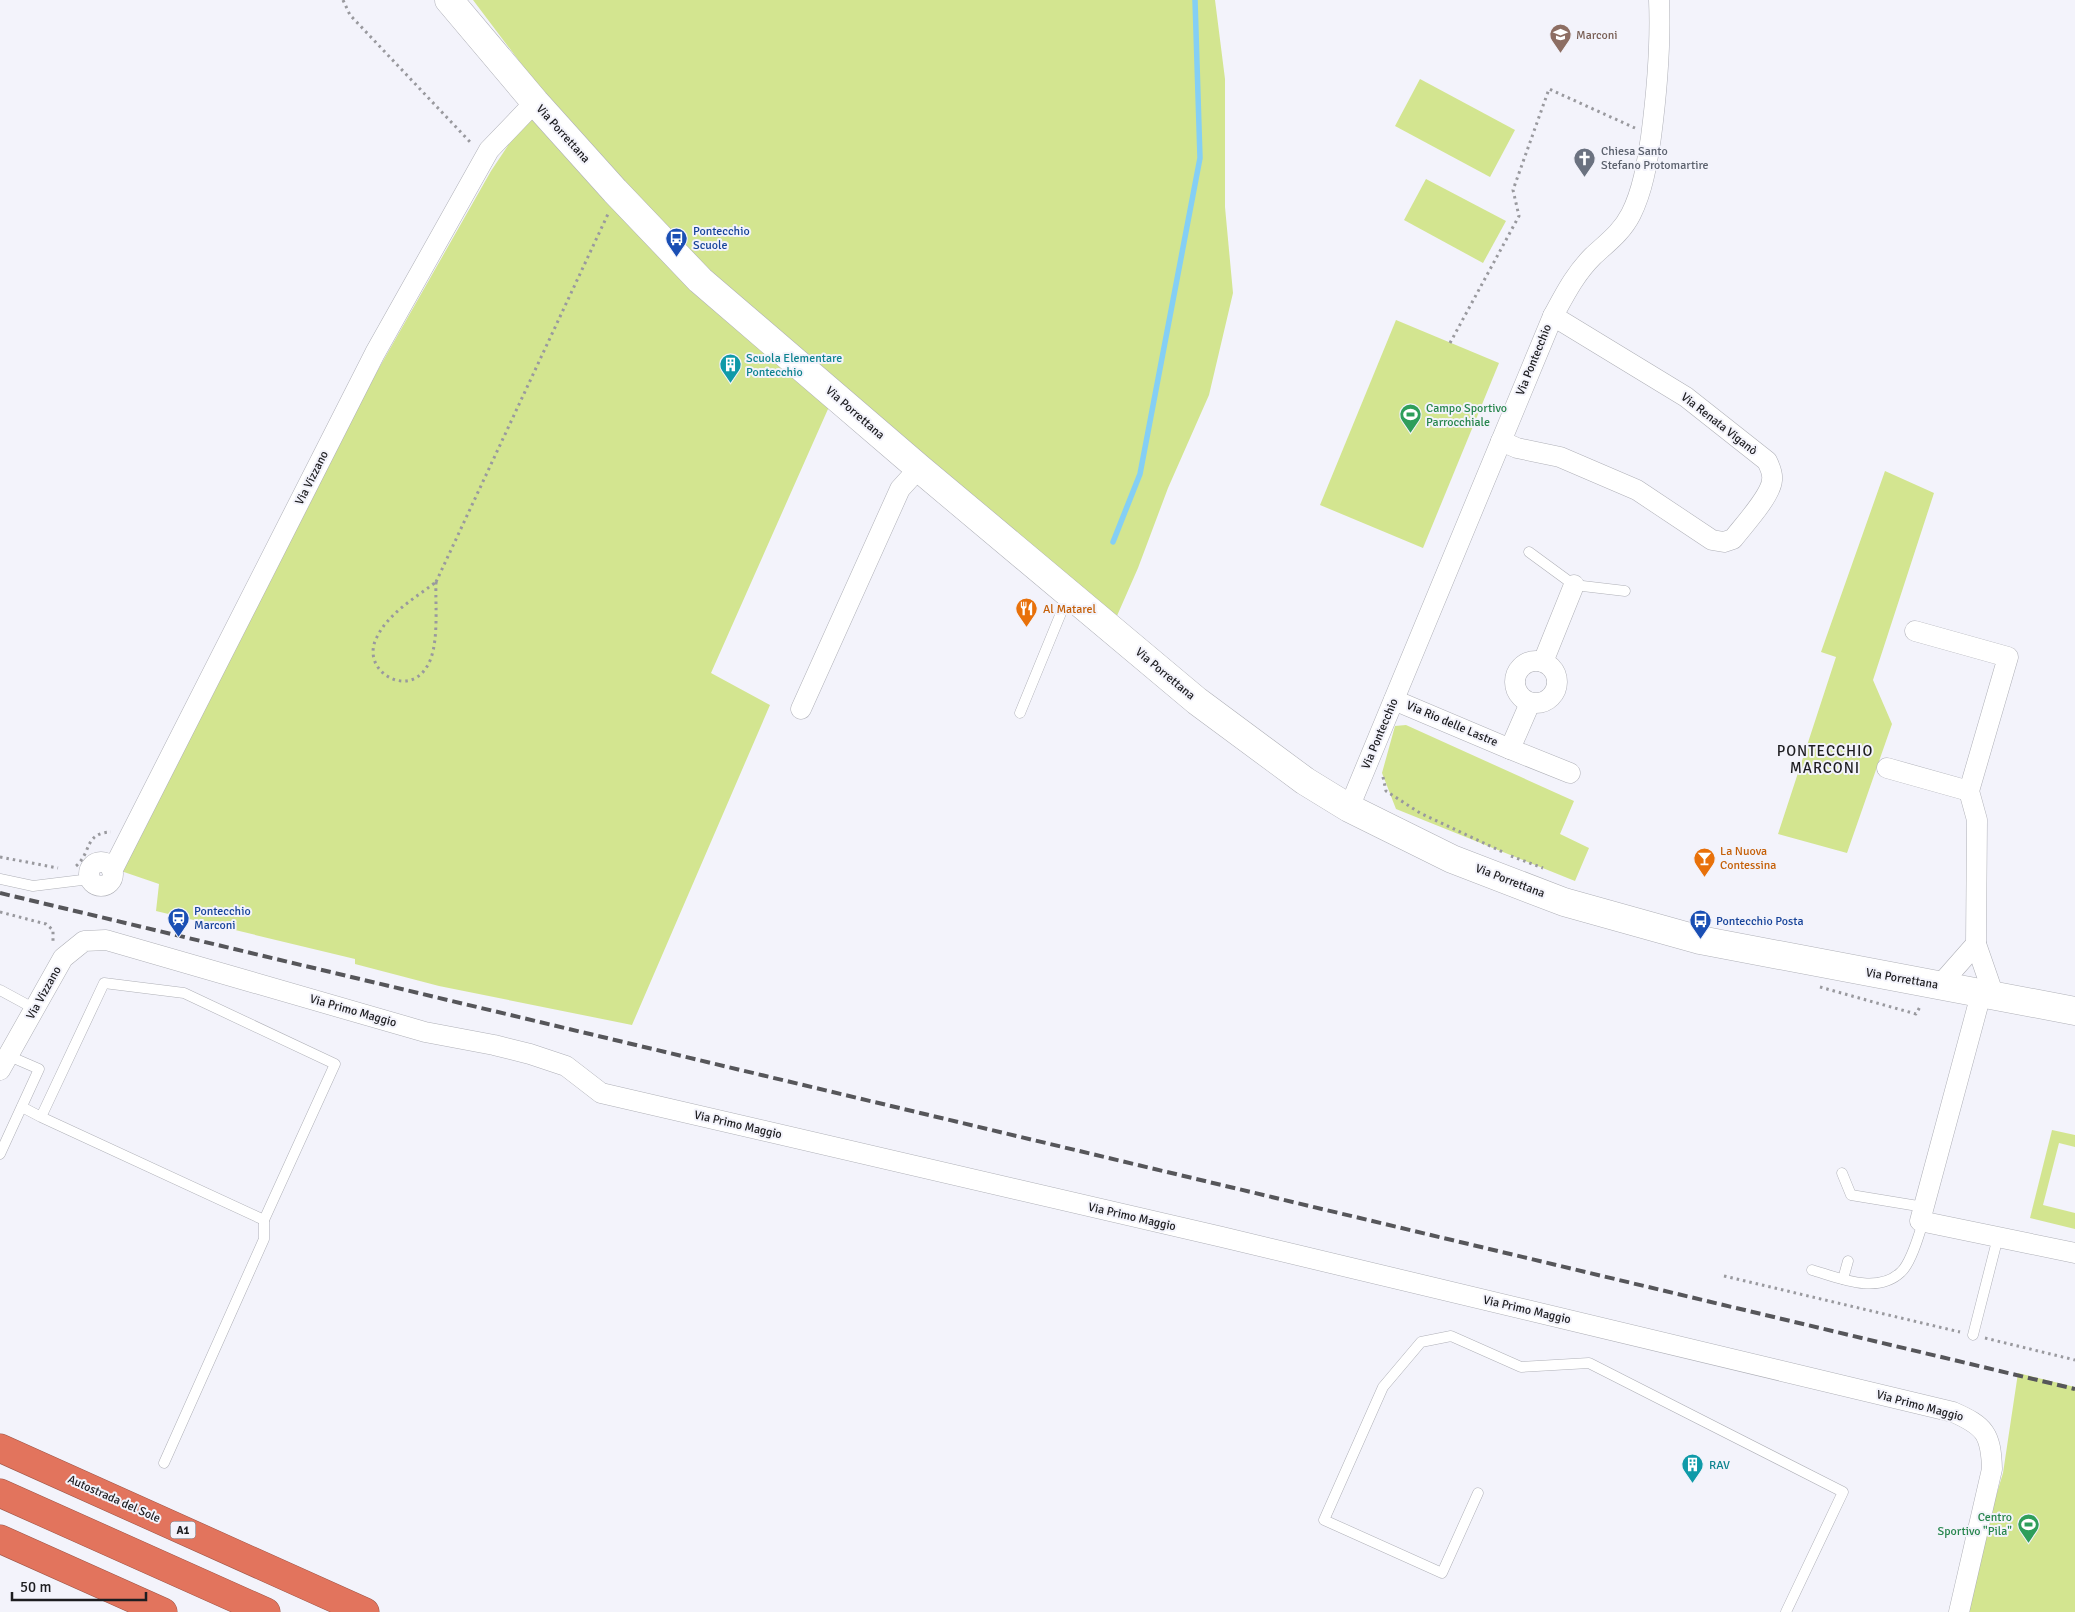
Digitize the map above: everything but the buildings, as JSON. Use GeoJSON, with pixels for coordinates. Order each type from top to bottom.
{"type":"FeatureCollection","features":[{"type":"Feature","properties":{"kind":"highway","name":"Autostrada del Sole"},"geometry":{"type":"LineString","coordinates":[[0,1448],[365,1612]]}},
{"type":"Feature","properties":{"kind":"highway"},"geometry":{"type":"LineString","coordinates":[[0,1493],[266,1612]]}},
{"type":"Feature","properties":{"kind":"highway"},"geometry":{"type":"LineString","coordinates":[[0,1539],[163,1612]]}},
{"type":"Feature","properties":{"kind":"main road","name":"Via Porrettana"},"geometry":{"type":"LineString","coordinates":[[449,0],[534,102],[617,194],[700,280],[919,468],[1197,701],[1305,781],[1349,808],[1452,860],[1564,902],[1700,940],[1932,992],[1987,995],[2075,1011]]}},
{"type":"Feature","properties":{"kind":"street","name":"Via Pontecchio"},"geometry":{"type":"LineString","coordinates":[[1349,808],[1553,316],[1572,280],[1593,256],[1617,235],[1631,214],[1645,173],[1657,92],[1660,24],[1659,0]]}},
{"type":"Feature","properties":{"kind":"street","name":"Via Vizzano"},"geometry":{"type":"LineString","coordinates":[[90,880],[96,885],[104,886],[110,882],[109,867],[122,851],[132,832],[375,353],[489,150],[534,102]]}},
{"type":"Feature","properties":{"kind":"street","name":"Via Renata Viganò"},"geometry":{"type":"LineString","coordinates":[[1501,441],[1517,448],[1560,457],[1637,490],[1712,540],[1724,542],[1733,539],[1768,492],[1772,481],[1771,470],[1767,461],[1686,397],[1553,316]]}},
{"type":"Feature","properties":{"kind":"street"},"geometry":{"type":"LineString","coordinates":[[801,709],[900,489],[919,468]]}},
{"type":"Feature","properties":{"kind":"street"},"geometry":{"type":"LineString","coordinates":[[1543,662],[1574,585]]}},
{"type":"Feature","properties":{"kind":"street"},"geometry":{"type":"LineString","coordinates":[[1915,630],[2008,657],[1969,791],[1977,820],[1976,944],[1987,995],[1923,1214],[1998,1237],[2075,1252]]}},
{"type":"Feature","properties":{"kind":"street"},"geometry":{"type":"LineString","coordinates":[[1533,661],[1543,662],[1551,667],[1556,675],[1557,684],[1554,693],[1548,700],[1540,704],[1530,704],[1521,699],[1516,691],[1514,681],[1517,671],[1524,664],[1533,661]]}},
{"type":"Feature","properties":{"kind":"street","name":"Via Rio delle Lastre"},"geometry":{"type":"LineString","coordinates":[[1394,700],[1570,773]]}},
{"type":"Feature","properties":{"kind":"street"},"geometry":{"type":"LineString","coordinates":[[1510,748],[1530,704]]}},
{"type":"Feature","properties":{"kind":"street"},"geometry":{"type":"LineString","coordinates":[[1887,768],[1969,791]]}},
{"type":"Feature","properties":{"kind":"street","name":"Via Vizzano"},"geometry":{"type":"LineString","coordinates":[[4,1063],[63,958],[84,941],[106,940]]}},
{"type":"Feature","properties":{"kind":"street","name":"Via Primo Maggio"},"geometry":{"type":"LineString","coordinates":[[106,940],[425,1032],[494,1045],[539,1057],[566,1066],[601,1093],[1222,1237],[1953,1412],[1980,1426],[1988,1438],[1992,1469],[1959,1612]]}},
{"type":"Feature","properties":{"kind":"street"},"geometry":{"type":"LineString","coordinates":[[1932,992],[1976,944]]}},
{"type":"Feature","properties":{"kind":"lane"},"geometry":{"type":"LineString","coordinates":[[1529,552],[1574,585],[1625,591]]}},
{"type":"Feature","properties":{"kind":"lane"},"geometry":{"type":"LineString","coordinates":[[1020,713],[1069,593]]}},
{"type":"Feature","properties":{"kind":"lane"},"geometry":{"type":"LineString","coordinates":[[0,879],[33,886],[90,880]]}},
{"type":"Feature","properties":{"kind":"lane"},"geometry":{"type":"LineString","coordinates":[[42,1117],[104,983],[184,993],[335,1064],[264,1220],[264,1238],[164,1463]]}},
{"type":"Feature","properties":{"kind":"lane"},"geometry":{"type":"LineString","coordinates":[[0,990],[35,1009]]}},
{"type":"Feature","properties":{"kind":"lane"},"geometry":{"type":"LineString","coordinates":[[0,1154],[39,1069],[4,1063]]}},
{"type":"Feature","properties":{"kind":"lane"},"geometry":{"type":"LineString","coordinates":[[22,1108],[264,1220]]}},
{"type":"Feature","properties":{"kind":"lane"},"geometry":{"type":"LineString","coordinates":[[1812,1270],[1854,1283],[1881,1284],[1902,1272],[1915,1247],[1923,1214],[1851,1195],[1842,1173]]}},
{"type":"Feature","properties":{"kind":"lane"},"geometry":{"type":"LineString","coordinates":[[1972,1335],[1998,1237]]}},
{"type":"Feature","properties":{"kind":"lane"},"geometry":{"type":"LineString","coordinates":[[1843,1279],[1848,1262]]}},
{"type":"Feature","properties":{"kind":"lane"},"geometry":{"type":"LineString","coordinates":[[1478,1493],[1442,1573],[1324,1520],[1383,1387],[1421,1342],[1451,1336],[1521,1367],[1589,1364],[1844,1492],[1786,1612]]}},
{"type":"Feature","properties":{"kind":"path"},"geometry":{"type":"LineString","coordinates":[[343,0],[350,15],[478,150],[489,150]]}},
{"type":"Feature","properties":{"kind":"path"},"geometry":{"type":"LineString","coordinates":[[1450,343],[1519,216],[1513,190],[1549,89],[1651,135]]}},
{"type":"Feature","properties":{"kind":"path"},"geometry":{"type":"LineString","coordinates":[[436,582],[394,615],[376,638],[373,647],[373,657],[376,666],[391,679],[400,681],[418,677],[430,662],[435,638],[436,582],[617,194]]}},
{"type":"Feature","properties":{"kind":"path"},"geometry":{"type":"LineString","coordinates":[[1382,773],[1386,791],[1420,813],[1505,853],[1545,869]]}},
{"type":"Feature","properties":{"kind":"path"},"geometry":{"type":"LineString","coordinates":[[72,869],[81,862],[93,837],[101,832],[132,832]]}},
{"type":"Feature","properties":{"kind":"path"},"geometry":{"type":"LineString","coordinates":[[0,857],[64,869]]}},
{"type":"Feature","properties":{"kind":"path"},"geometry":{"type":"LineString","coordinates":[[0,912],[46,924],[53,930],[54,937],[51,946]]}},
{"type":"Feature","properties":{"kind":"path"},"geometry":{"type":"LineString","coordinates":[[1813,986],[1916,1014],[1932,992]]}},
{"type":"Feature","properties":{"kind":"path"},"geometry":{"type":"LineString","coordinates":[[1724,1276],[2075,1360]]}},
{"type":"Feature","properties":{"kind":"green space"},"geometry":{"type":"Polygon","coordinates":[[[473,0],[1215,0],[1225,79],[1225,207],[1233,293],[1209,395],[1168,488],[1138,568],[1109,634],[832,400],[711,673],[770,705],[632,1025],[439,986],[355,964],[355,959],[156,911],[159,884],[121,871],[350,419],[491,171],[511,141],[547,98],[473,0]]]}},
{"type":"Feature","properties":{"kind":"green space"},"geometry":{"type":"Polygon","coordinates":[[[1420,79],[1515,130],[1490,177],[1395,126],[1420,79]]]}},
{"type":"Feature","properties":{"kind":"green space"},"geometry":{"type":"Polygon","coordinates":[[[1426,179],[1506,221],[1483,263],[1404,220],[1426,179]]]}},
{"type":"Feature","properties":{"kind":"green space","name":"Campo Sportivo Parrocchiale"},"geometry":{"type":"Polygon","coordinates":[[[1396,320],[1499,363],[1423,548],[1320,505],[1396,320]]]}},
{"type":"Feature","properties":{"kind":"green space"},"geometry":{"type":"Polygon","coordinates":[[[1885,471],[1934,493],[1873,680],[1892,724],[1847,853],[1778,834],[1836,657],[1821,652],[1885,471]]]}},
{"type":"Feature","properties":{"kind":"green space"},"geometry":{"type":"Polygon","coordinates":[[[1406,725],[1574,801],[1560,834],[1589,848],[1575,881],[1396,809],[1382,773],[1395,726],[1406,725]]]}},
{"type":"Feature","properties":{"kind":"green space"},"geometry":{"type":"Polygon","coordinates":[[[2052,1130],[2075,1135],[2075,1147],[2059,1143],[2043,1205],[2075,1213],[2075,1229],[2030,1218],[2052,1130]]]}},
{"type":"Feature","properties":{"kind":"green space","name":"Centro Sportivo \"Pila\""},"geometry":{"type":"Polygon","coordinates":[[[2018,1373],[2075,1387],[2075,1612],[1961,1612],[2003,1473],[2018,1373]]]}},
{"type":"Feature","properties":{"kind":"waterway"},"geometry":{"type":"LineString","coordinates":[[1113,542],[1140,474],[1200,158],[1195,0]]}},
{"type":"Feature","properties":{"kind":"railway"},"geometry":{"type":"LineString","coordinates":[[0,893],[2075,1389]]}},
{"type":"Feature","properties":{"kind":"place","name":"Marconi"},"geometry":{"type":"Point","coordinates":[1560,54]}},
{"type":"Feature","properties":{"kind":"place","name":"Chiesa Santo Stefano Protomartire"},"geometry":{"type":"Point","coordinates":[1585,177]}},
{"type":"Feature","properties":{"kind":"place","name":"Pontecchio Scuole"},"geometry":{"type":"Point","coordinates":[677,257]}},
{"type":"Feature","properties":{"kind":"place","name":"Scuola Elementare Pontecchio"},"geometry":{"type":"Point","coordinates":[730,384]}},
{"type":"Feature","properties":{"kind":"place","name":"Campo Sportivo Parrocchiale"},"geometry":{"type":"Point","coordinates":[1410,434]}},
{"type":"Feature","properties":{"kind":"place","name":"Al Matarel"},"geometry":{"type":"Point","coordinates":[1027,628]}},
{"type":"Feature","properties":{"kind":"place","name":"La Nuova Contessina"},"geometry":{"type":"Point","coordinates":[1704,877]}},
{"type":"Feature","properties":{"kind":"place","name":"Pontecchio Marconi"},"geometry":{"type":"Point","coordinates":[178,937]}},
{"type":"Feature","properties":{"kind":"place","name":"Pontecchio Posta"},"geometry":{"type":"Point","coordinates":[1700,940]}},
{"type":"Feature","properties":{"kind":"place","name":"RAV"},"geometry":{"type":"Point","coordinates":[1693,1484]}},
{"type":"Feature","properties":{"kind":"place","name":"Centro Sportivo \"Pila\""},"geometry":{"type":"Point","coordinates":[2028,1543]}},
{"type":"Feature","properties":{"kind":"district","name":"PONTECCHIO MARCONI"},"geometry":{"type":"Point","coordinates":[1825,760]}}]}
